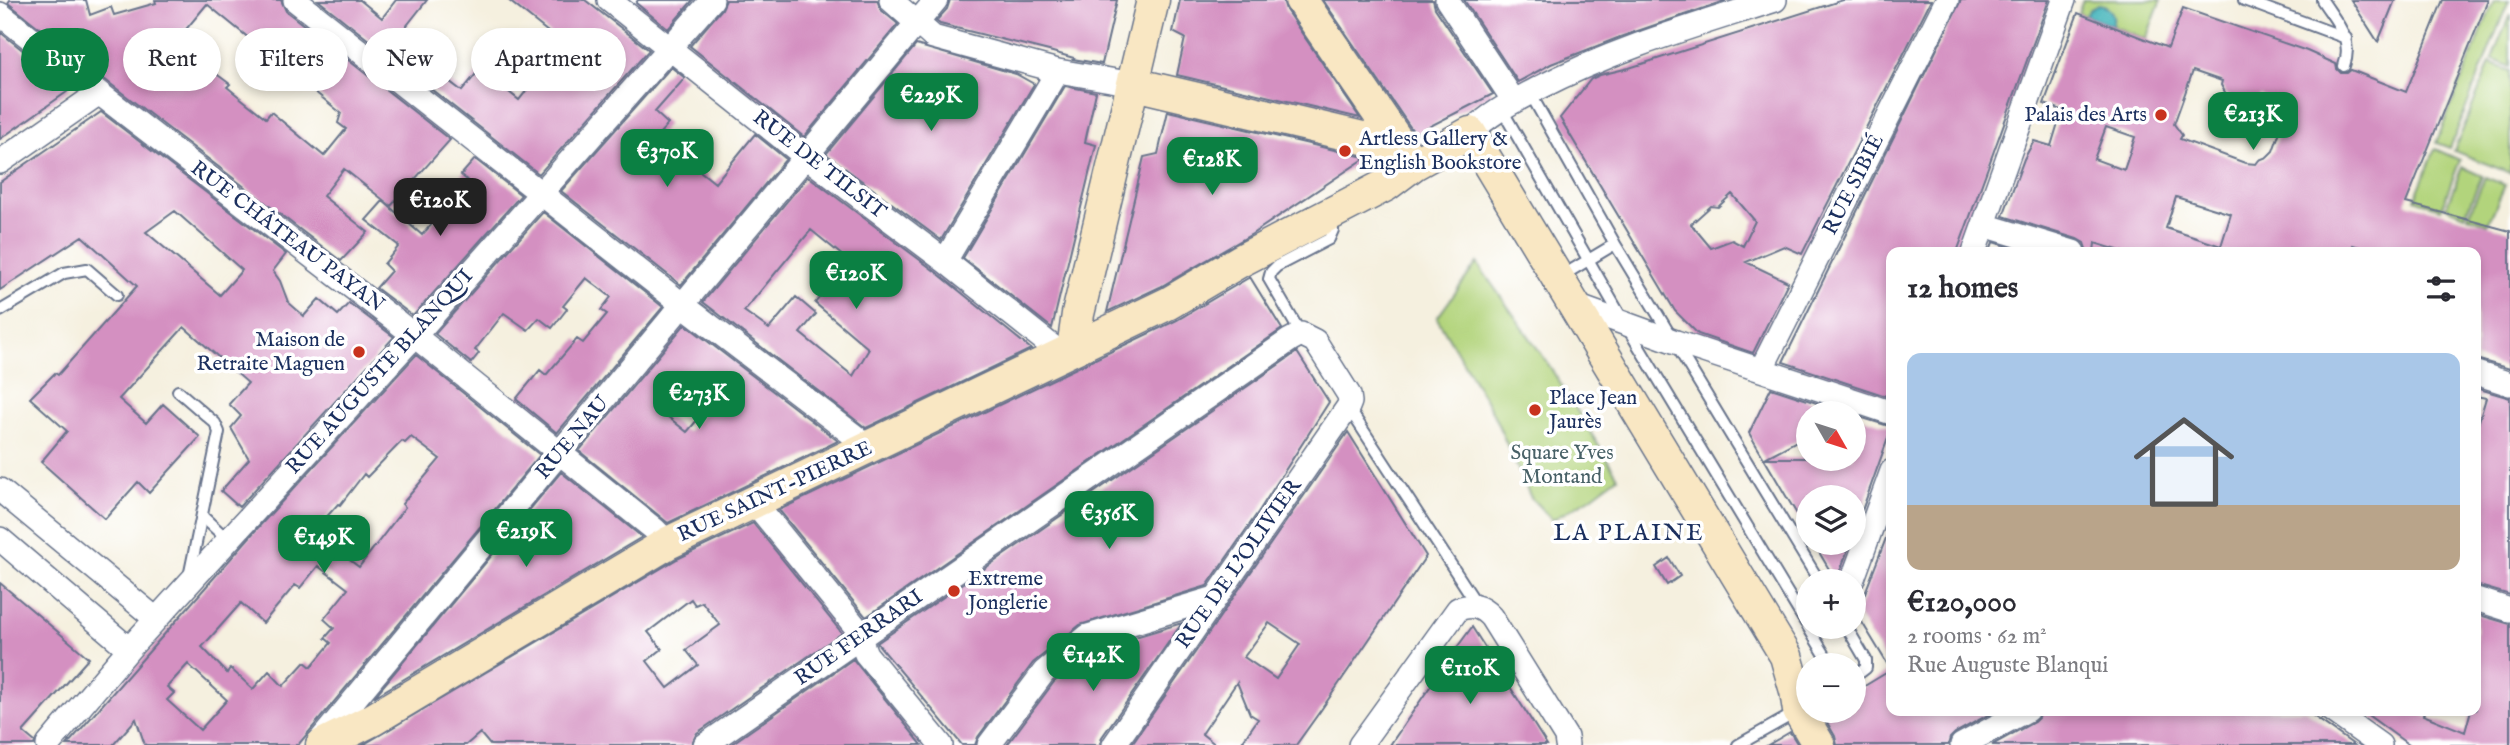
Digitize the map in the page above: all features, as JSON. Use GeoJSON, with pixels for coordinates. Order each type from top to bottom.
{"type":"FeatureCollection","features":[{"type":"Feature","properties":{"kind":"street"},"geometry":{"type":"LineString","coordinates":[[295,0],[683,305],[856,437],[864,450]]}},
{"type":"Feature","properties":{"kind":"street","name":"RUE DE TILSIT"},"geometry":{"type":"LineString","coordinates":[[609,0],[805,156],[1068,352]]}},
{"type":"Feature","properties":{"kind":"street","name":"RUE AUGUSTE BLANQUI"},"geometry":{"type":"LineString","coordinates":[[48,745],[129,649],[414,335],[712,0]]}},
{"type":"Feature","properties":{"kind":"street"},"geometry":{"type":"LineString","coordinates":[[891,0],[933,37],[1058,71],[1134,84],[1407,156]]}},
{"type":"Feature","properties":{"kind":"street","name":"RUE NAU"},"geometry":{"type":"LineString","coordinates":[[316,745],[936,0]]}},
{"type":"Feature","properties":{"kind":"street"},"geometry":{"type":"LineString","coordinates":[[1068,352],[1153,0]]}},
{"type":"Feature","properties":{"kind":"street"},"geometry":{"type":"LineString","coordinates":[[1301,0],[1407,156]]}},
{"type":"Feature","properties":{"kind":"street"},"geometry":{"type":"LineString","coordinates":[[1447,0],[1518,99]]}},
{"type":"Feature","properties":{"kind":"street"},"geometry":{"type":"LineString","coordinates":[[1326,216],[1386,185],[1407,156],[1470,133],[1488,115],[1601,57],[1775,0]]}},
{"type":"Feature","properties":{"kind":"street","name":"RUE SIBIÉ"},"geometry":{"type":"LineString","coordinates":[[1761,370],[1947,0]]}},
{"type":"Feature","properties":{"kind":"street"},"geometry":{"type":"LineString","coordinates":[[1976,247],[2064,0]]}},
{"type":"Feature","properties":{"kind":"street","name":"RUE CHÂTEAU PAYAN"},"geometry":{"type":"LineString","coordinates":[[0,14],[414,335],[668,543]]}},
{"type":"Feature","properties":{"kind":"street"},"geometry":{"type":"LineString","coordinates":[[945,261],[1058,71]]}},
{"type":"Feature","properties":{"kind":"street"},"geometry":{"type":"LineString","coordinates":[[0,162],[99,93]]}},
{"type":"Feature","properties":{"kind":"street"},"geometry":{"type":"LineString","coordinates":[[1470,133],[1786,656],[1796,685]]}},
{"type":"Feature","properties":{"kind":"street","name":"RUE SAINT-PIERRE"},"geometry":{"type":"LineString","coordinates":[[322,745],[372,720],[668,543],[1169,303],[1240,261],[1326,216]]}},
{"type":"Feature","properties":{"kind":"street"},"geometry":{"type":"LineString","coordinates":[[1984,225],[2057,247]]}},
{"type":"Feature","properties":{"kind":"street"},"geometry":{"type":"LineString","coordinates":[[1574,305],[1676,342],[1886,411]]}},
{"type":"Feature","properties":{"kind":"street"},"geometry":{"type":"LineString","coordinates":[[1296,337],[1315,341],[1349,394],[1350,402],[1344,413]]}},
{"type":"Feature","properties":{"kind":"street","name":"RUE FERRARI"},"geometry":{"type":"LineString","coordinates":[[705,745],[1296,337]]}},
{"type":"Feature","properties":{"kind":"street"},"geometry":{"type":"LineString","coordinates":[[2481,378],[2510,384]]}},
{"type":"Feature","properties":{"kind":"street","name":"RUE DE L'OLIVIER"},"geometry":{"type":"LineString","coordinates":[[1114,745],[1344,413]]}},
{"type":"Feature","properties":{"kind":"street"},"geometry":{"type":"LineString","coordinates":[[1856,569],[1886,488]]}},
{"type":"Feature","properties":{"kind":"street"},"geometry":{"type":"LineString","coordinates":[[0,490],[156,620]]}},
{"type":"Feature","properties":{"kind":"street"},"geometry":{"type":"LineString","coordinates":[[755,503],[855,626],[866,654],[942,745]]}},
{"type":"Feature","properties":{"kind":"street"},"geometry":{"type":"LineString","coordinates":[[0,539],[129,649]]}},
{"type":"Feature","properties":{"kind":"street"},"geometry":{"type":"LineString","coordinates":[[989,745],[1044,672],[1088,636],[1214,598]]}},
{"type":"Feature","properties":{"kind":"street"},"geometry":{"type":"LineString","coordinates":[[2481,601],[2510,610]]}},
{"type":"Feature","properties":{"kind":"street"},"geometry":{"type":"LineString","coordinates":[[1360,745],[1468,608],[1492,617],[1566,737],[1567,745]]}},
{"type":"Feature","properties":{"kind":"street"},"geometry":{"type":"LineString","coordinates":[[1962,745],[2016,716]]}},
{"type":"Feature","properties":{"kind":"street"},"geometry":{"type":"LineString","coordinates":[[2339,716],[2380,745]]}},
{"type":"Feature","properties":{"kind":"lane"},"geometry":{"type":"LineString","coordinates":[[2244,0],[2346,38]]}},
{"type":"Feature","properties":{"kind":"lane"},"geometry":{"type":"LineString","coordinates":[[2322,0],[2346,38],[2348,55],[2344,66]]}},
{"type":"Feature","properties":{"kind":"lane"},"geometry":{"type":"LineString","coordinates":[[1518,99],[1615,244],[1812,569]]}},
{"type":"Feature","properties":{"kind":"lane"},"geometry":{"type":"LineString","coordinates":[[1518,99],[1588,260],[1823,653]]}},
{"type":"Feature","properties":{"kind":"lane"},"geometry":{"type":"LineString","coordinates":[[1296,337],[1269,279],[1276,267],[1329,239],[1333,230],[1326,216]]}},
{"type":"Feature","properties":{"kind":"lane"},"geometry":{"type":"LineString","coordinates":[[1558,278],[1615,244]]}},
{"type":"Feature","properties":{"kind":"lane"},"geometry":{"type":"LineString","coordinates":[[0,311],[64,273],[87,269],[117,295]]}},
{"type":"Feature","properties":{"kind":"lane"},"geometry":{"type":"LineString","coordinates":[[178,391],[215,423],[219,432],[188,584]]}},
{"type":"Feature","properties":{"kind":"lane"},"geometry":{"type":"LineString","coordinates":[[1344,413],[1468,608]]}},
{"type":"Feature","properties":{"kind":"lane"},"geometry":{"type":"LineString","coordinates":[[202,516],[228,540]]}},
{"type":"Feature","properties":{"kind":"lane"},"geometry":{"type":"LineString","coordinates":[[1738,745],[1802,723]]}},
{"type":"Feature","properties":{"kind":"green space"},"geometry":{"type":"Polygon","coordinates":[[[2083,0],[2161,0],[2146,39],[2078,13],[2083,0]]]}},
{"type":"Feature","properties":{"kind":"green space"},"geometry":{"type":"Polygon","coordinates":[[[2494,0],[2509,0],[2450,148],[2436,143],[2494,0]]]}},
{"type":"Feature","properties":{"kind":"green space"},"geometry":{"type":"Polygon","coordinates":[[[2510,14],[2510,67],[2492,59],[2510,14]]]}},
{"type":"Feature","properties":{"kind":"green space"},"geometry":{"type":"Polygon","coordinates":[[[2490,63],[2510,71],[2510,173],[2454,151],[2490,63]]]}},
{"type":"Feature","properties":{"kind":"green space"},"geometry":{"type":"Polygon","coordinates":[[[2435,149],[2460,160],[2441,209],[2415,199],[2435,149]]]}},
{"type":"Feature","properties":{"kind":"green space"},"geometry":{"type":"Polygon","coordinates":[[[2462,167],[2482,176],[2465,215],[2446,207],[2462,167]]]}},
{"type":"Feature","properties":{"kind":"green space"},"geometry":{"type":"Polygon","coordinates":[[[2485,177],[2505,185],[2488,224],[2468,216],[2485,177]]]}},
{"type":"Feature","properties":{"kind":"green space","name":"Square Yves Montand"},"geometry":{"type":"Polygon","coordinates":[[[1477,263],[1547,362],[1618,477],[1590,498],[1552,520],[1531,498],[1491,409],[1437,318],[1477,263]]]}},
{"type":"Feature","properties":{"kind":"water"},"geometry":{"type":"Polygon","coordinates":[[[2098,5],[2111,11],[2112,26],[2086,16],[2089,10],[2098,5]]]}},
{"type":"Feature","properties":{"kind":"building"},"geometry":{"type":"Polygon","coordinates":[[[10,0],[86,0],[90,15],[111,7],[114,15],[156,3],[155,0],[281,0],[286,11],[308,28],[237,28],[207,4],[187,28],[123,28],[123,91],[221,91],[221,77],[230,84],[227,87],[266,118],[271,112],[324,156],[346,129],[338,123],[341,113],[314,91],[348,91],[348,60],[362,71],[362,91],[388,91],[450,140],[391,206],[344,169],[323,196],[368,232],[341,261],[109,83],[109,28],[40,28],[8,3],[10,0]]]}},
{"type":"Feature","properties":{"kind":"building"},"geometry":{"type":"Polygon","coordinates":[[[318,0],[360,0],[382,18],[396,0],[427,0],[405,28],[362,28],[362,35],[318,0]]]}},
{"type":"Feature","properties":{"kind":"building"},"geometry":{"type":"Polygon","coordinates":[[[508,0],[585,0],[621,28],[543,28],[508,0]]]}},
{"type":"Feature","properties":{"kind":"building"},"geometry":{"type":"Polygon","coordinates":[[[638,0],[693,0],[668,29],[636,3],[638,0]]]}},
{"type":"Feature","properties":{"kind":"building"},"geometry":{"type":"Polygon","coordinates":[[[726,0],[877,0],[881,10],[898,24],[804,137],[690,46],[722,9],[726,0]]]}},
{"type":"Feature","properties":{"kind":"building"},"geometry":{"type":"Polygon","coordinates":[[[950,0],[1117,0],[1102,64],[940,24],[936,21],[947,9],[950,0]]]}},
{"type":"Feature","properties":{"kind":"building"},"geometry":{"type":"Polygon","coordinates":[[[1180,0],[1283,0],[1286,10],[1360,118],[1177,75],[1185,38],[1173,32],[1180,0]]]}},
{"type":"Feature","properties":{"kind":"building"},"geometry":{"type":"Polygon","coordinates":[[[1323,0],[1433,0],[1435,8],[1493,94],[1415,134],[1323,0]]]}},
{"type":"Feature","properties":{"kind":"building"},"geometry":{"type":"Polygon","coordinates":[[[1464,0],[1725,1],[1551,64],[1518,82],[1464,0]]]}},
{"type":"Feature","properties":{"kind":"building"},"geometry":{"type":"Polygon","coordinates":[[[1843,0],[1931,0],[1802,254],[1784,246],[1746,262],[1788,282],[1753,353],[1698,334],[1675,311],[1560,118],[1591,79],[1843,0]],[[1732,194],[1718,207],[1711,206],[1691,224],[1711,248],[1732,240],[1743,246],[1755,221],[1732,194]]]}},
{"type":"Feature","properties":{"kind":"building"},"geometry":{"type":"Polygon","coordinates":[[[1961,0],[2049,0],[1959,247],[1886,247],[1886,396],[1783,362],[1961,0]]]}},
{"type":"Feature","properties":{"kind":"building"},"geometry":{"type":"Polygon","coordinates":[[[2351,0],[2395,0],[2378,42],[2351,0]]]}},
{"type":"Feature","properties":{"kind":"building"},"geometry":{"type":"Polygon","coordinates":[[[2443,0],[2488,0],[2406,203],[2510,231],[2510,369],[2481,360],[2481,247],[2108,247],[2095,243],[2095,247],[2085,247],[2077,239],[2003,216],[2024,159],[2034,141],[2051,146],[2062,110],[2044,104],[2078,13],[2168,48],[2183,8],[2307,51],[2336,64],[2341,73],[2351,70],[2406,92],[2443,0]],[[2193,71],[2174,124],[2182,135],[2180,139],[2245,163],[2256,164],[2273,151],[2289,106],[2260,95],[2258,99],[2249,102],[2237,102],[2226,94],[2221,85],[2222,81],[2193,71]],[[2106,127],[2094,159],[2124,170],[2135,137],[2106,127]],[[2176,197],[2166,228],[2221,246],[2231,214],[2176,197]]]}},
{"type":"Feature","properties":{"kind":"building"},"geometry":{"type":"Polygon","coordinates":[[[0,32],[21,49],[21,91],[68,91],[0,139],[0,32]]]}},
{"type":"Feature","properties":{"kind":"building"},"geometry":{"type":"Polygon","coordinates":[[[626,32],[649,50],[626,76],[626,32]]]}},
{"type":"Feature","properties":{"kind":"building"},"geometry":{"type":"Polygon","coordinates":[[[916,45],[1016,74],[1034,84],[941,240],[826,154],[916,45]]]}},
{"type":"Feature","properties":{"kind":"building"},"geometry":{"type":"Polygon","coordinates":[[[671,67],[685,78],[655,112],[668,124],[653,141],[677,161],[681,156],[715,183],[755,134],[786,159],[681,285],[561,191],[671,67]]]}},
{"type":"Feature","properties":{"kind":"building"},"geometry":{"type":"Polygon","coordinates":[[[471,80],[471,91],[508,91],[519,100],[526,91],[613,91],[539,174],[434,91],[457,91],[457,87],[462,91],[471,80]]]}},
{"type":"Feature","properties":{"kind":"building"},"geometry":{"type":"Polygon","coordinates":[[[1065,86],[1096,92],[1085,142],[1096,145],[1052,328],[963,258],[1065,86]]]}},
{"type":"Feature","properties":{"kind":"building"},"geometry":{"type":"Polygon","coordinates":[[[1168,111],[1364,159],[1252,234],[1160,287],[1107,312],[1144,157],[1158,154],[1168,111]]]}},
{"type":"Feature","properties":{"kind":"building"},"geometry":{"type":"Polygon","coordinates":[[[101,112],[286,254],[273,271],[288,302],[304,316],[319,299],[338,315],[349,303],[394,337],[239,507],[221,491],[249,459],[231,428],[241,416],[229,404],[248,383],[184,327],[119,399],[146,423],[163,404],[200,437],[149,493],[138,482],[105,519],[41,462],[67,431],[30,398],[55,373],[58,375],[137,286],[82,236],[0,290],[0,182],[101,112]],[[175,211],[146,232],[220,295],[242,270],[175,211]]]}},
{"type":"Feature","properties":{"kind":"building"},"geometry":{"type":"Polygon","coordinates":[[[475,159],[521,195],[413,316],[376,288],[391,271],[384,264],[399,246],[366,220],[383,201],[422,235],[469,182],[461,175],[475,159]]]}},
{"type":"Feature","properties":{"kind":"building"},"geometry":{"type":"Polygon","coordinates":[[[808,176],[936,272],[1031,349],[866,428],[703,302],[808,176]],[[811,230],[744,311],[769,329],[796,297],[816,314],[800,333],[853,376],[869,349],[815,303],[849,261],[811,230]]]}},
{"type":"Feature","properties":{"kind":"building"},"geometry":{"type":"Polygon","coordinates":[[[543,212],[663,307],[557,433],[516,399],[540,370],[546,375],[577,339],[583,343],[607,314],[601,310],[611,297],[586,278],[563,306],[567,309],[552,328],[539,318],[528,330],[504,313],[475,350],[479,353],[471,363],[435,334],[543,212]]]}},
{"type":"Feature","properties":{"kind":"building"},"geometry":{"type":"Polygon","coordinates":[[[1993,242],[2009,247],[1992,247],[1993,242]]]}},
{"type":"Feature","properties":{"kind":"building"},"geometry":{"type":"Polygon","coordinates":[[[1250,277],[1282,329],[866,617],[779,510],[1177,320],[1250,277]]]}},
{"type":"Feature","properties":{"kind":"building"},"geometry":{"type":"Polygon","coordinates":[[[685,324],[838,441],[668,523],[579,451],[685,324]],[[689,379],[662,412],[687,432],[715,399],[689,379]]]}},
{"type":"Feature","properties":{"kind":"building"},"geometry":{"type":"Polygon","coordinates":[[[1297,352],[1329,402],[1207,586],[1080,625],[1033,663],[978,737],[975,745],[962,745],[877,643],[1297,352]]]}},
{"type":"Feature","properties":{"kind":"building"},"geometry":{"type":"Polygon","coordinates":[[[416,355],[540,455],[298,745],[145,745],[136,719],[113,745],[67,745],[255,531],[416,355]],[[411,437],[405,443],[402,441],[367,477],[364,474],[340,505],[338,504],[313,532],[359,567],[405,507],[402,504],[440,459],[411,437]],[[318,566],[300,588],[295,585],[263,623],[241,603],[202,647],[227,673],[230,668],[253,689],[269,671],[283,686],[305,662],[311,667],[331,643],[325,638],[334,628],[324,619],[348,589],[318,566]],[[188,664],[167,687],[174,693],[167,700],[200,730],[227,700],[188,664]]]}},
{"type":"Feature","properties":{"kind":"building"},"geometry":{"type":"Polygon","coordinates":[[[1771,388],[1811,401],[1796,401],[1796,441],[1765,458],[1796,458],[1796,471],[1866,471],[1866,419],[1886,425],[1886,444],[1866,499],[1866,485],[1796,485],[1796,512],[1749,433],[1771,388]]]}},
{"type":"Feature","properties":{"kind":"building"},"geometry":{"type":"Polygon","coordinates":[[[2481,389],[2510,398],[2510,595],[2481,586],[2481,414],[2486,398],[2481,397],[2481,389]]]}},
{"type":"Feature","properties":{"kind":"building"},"geometry":{"type":"Polygon","coordinates":[[[1348,432],[1426,556],[1321,710],[1296,745],[1240,745],[1258,719],[1250,714],[1237,682],[1202,734],[1216,745],[1131,745],[1348,432]],[[1269,623],[1244,657],[1276,679],[1300,644],[1269,623]]]}},
{"type":"Feature","properties":{"kind":"building"},"geometry":{"type":"Polygon","coordinates":[[[561,472],[642,537],[374,697],[561,472]]]}},
{"type":"Feature","properties":{"kind":"building"},"geometry":{"type":"Polygon","coordinates":[[[753,523],[842,633],[697,733],[691,745],[490,745],[480,733],[466,745],[363,745],[677,559],[753,523]],[[691,599],[648,632],[662,649],[647,661],[668,688],[698,665],[686,650],[720,625],[702,602],[695,605],[691,599]]]}},
{"type":"Feature","properties":{"kind":"building"},"geometry":{"type":"Polygon","coordinates":[[[1886,538],[1886,662],[1866,629],[1866,590],[1886,538]]]}},
{"type":"Feature","properties":{"kind":"building"},"geometry":{"type":"Polygon","coordinates":[[[1821,555],[1846,555],[1841,569],[1829,569],[1821,555]]]}},
{"type":"Feature","properties":{"kind":"building"},"geometry":{"type":"Polygon","coordinates":[[[1669,558],[1680,576],[1667,585],[1656,567],[1669,558]]]}},
{"type":"Feature","properties":{"kind":"building"},"geometry":{"type":"Polygon","coordinates":[[[0,583],[89,658],[23,732],[35,742],[34,745],[0,745],[0,583]]]}},
{"type":"Feature","properties":{"kind":"building"},"geometry":{"type":"Polygon","coordinates":[[[2481,615],[2510,624],[2510,745],[2409,745],[2369,716],[2425,716],[2465,732],[2469,716],[2481,716],[2481,615]]]}},
{"type":"Feature","properties":{"kind":"building"},"geometry":{"type":"Polygon","coordinates":[[[1182,623],[1102,737],[1100,745],[1007,745],[1054,682],[1095,649],[1182,623]]]}},
{"type":"Feature","properties":{"kind":"building"},"geometry":{"type":"Polygon","coordinates":[[[1472,627],[1547,745],[1390,745],[1458,646],[1472,627]]]}},
{"type":"Feature","properties":{"kind":"building"},"geometry":{"type":"Polygon","coordinates":[[[853,659],[922,745],[730,745],[853,659]]]}},
{"type":"Feature","properties":{"kind":"building"},"geometry":{"type":"Polygon","coordinates":[[[1886,673],[1886,716],[1986,716],[1955,733],[1948,745],[1837,745],[1827,723],[1866,723],[1866,685],[1886,673]]]}},
{"type":"Feature","properties":{"kind":"building"},"geometry":{"type":"Polygon","coordinates":[[[2313,716],[2354,745],[1992,745],[2039,717],[2313,716]]]}},
{"type":"Feature","properties":{"kind":"building"},"geometry":{"type":"Polygon","coordinates":[[[1790,732],[1798,745],[1768,745],[1790,732]]]}},
{"type":"Feature","properties":{"kind":"place","name":"Palais des Arts"},"geometry":{"type":"Point","coordinates":[2161,115]}},
{"type":"Feature","properties":{"kind":"place","name":"Artless Gallery & English Bookstore"},"geometry":{"type":"Point","coordinates":[1345,151]}},
{"type":"Feature","properties":{"kind":"place","name":"Maison de Retraite Maguen"},"geometry":{"type":"Point","coordinates":[359,352]}},
{"type":"Feature","properties":{"kind":"place","name":"Place Jean Jaurès"},"geometry":{"type":"Point","coordinates":[1535,410]}},
{"type":"Feature","properties":{"kind":"place","name":"Extreme Jonglerie"},"geometry":{"type":"Point","coordinates":[954,591]}},
{"type":"Feature","properties":{"kind":"district","name":"LA PLAINE"},"geometry":{"type":"Point","coordinates":[1629,533]}}]}
